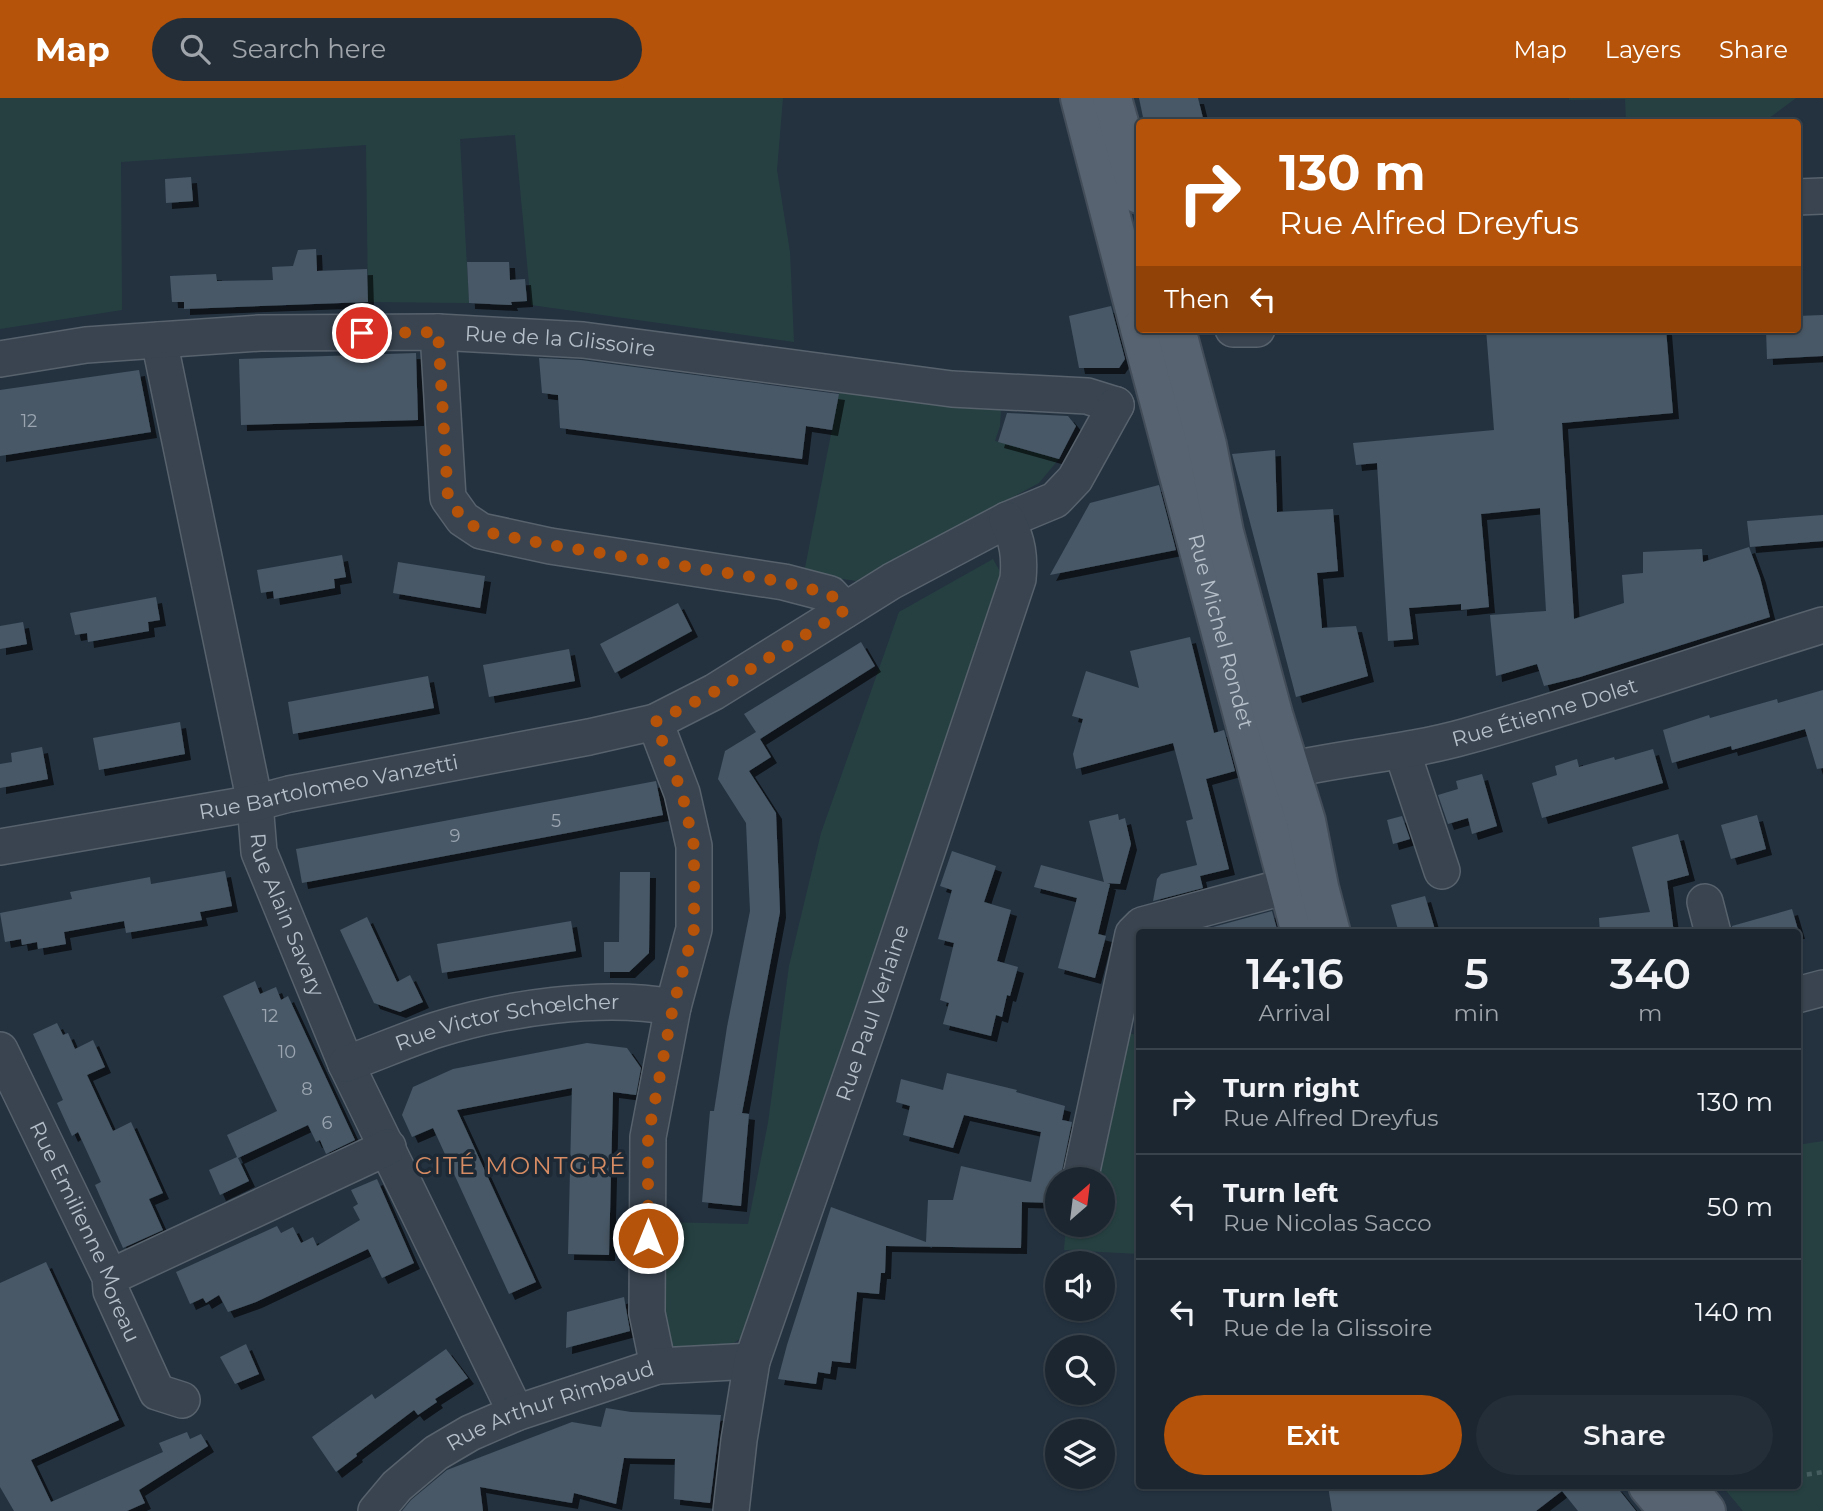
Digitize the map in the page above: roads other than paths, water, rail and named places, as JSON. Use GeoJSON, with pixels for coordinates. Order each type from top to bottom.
{"type":"FeatureCollection","features":[{"type":"Feature","properties":{"kind":"main road","name":"Rue Michel Rondet"},"geometry":{"type":"LineString","coordinates":[[1080,98],[1128,235],[1136,296]]}},
{"type":"Feature","properties":{"kind":"main road"},"geometry":{"type":"LineString","coordinates":[[1112,98],[1136,183]]}},
{"type":"Feature","properties":{"kind":"main road","name":"Rue Michel Rondet"},"geometry":{"type":"LineString","coordinates":[[1143,333],[1175,391],[1274,773],[1287,886],[1300,929]]}},
{"type":"Feature","properties":{"kind":"main road","name":"Rue Michel Rondet"},"geometry":{"type":"LineString","coordinates":[[1175,391],[1176,333]]}},
{"type":"Feature","properties":{"kind":"main road","name":"Rue Michel Rondet"},"geometry":{"type":"LineString","coordinates":[[1274,773],[1309,833],[1330,929]]}},
{"type":"Feature","properties":{"kind":"main road"},"geometry":{"type":"LineString","coordinates":[[1651,1489],[1669,1511]]}},
{"type":"Feature","properties":{"kind":"main road"},"geometry":{"type":"LineString","coordinates":[[1688,1489],[1706,1511]]}},
{"type":"Feature","properties":{"kind":"street"},"geometry":{"type":"LineString","coordinates":[[1093,98],[1114,154],[1126,201],[1128,235]]}},
{"type":"Feature","properties":{"kind":"street"},"geometry":{"type":"LineString","coordinates":[[1801,197],[1823,196]]}},
{"type":"Feature","properties":{"kind":"street"},"geometry":{"type":"LineString","coordinates":[[438,332],[448,498],[463,519],[481,531],[550,545],[784,582],[830,594],[845,610]]}},
{"type":"Feature","properties":{"kind":"street","name":"Rue de la Glissoire"},"geometry":{"type":"LineString","coordinates":[[0,359],[86,345],[260,333],[438,332],[583,340],[952,389],[1087,396],[1116,405]]}},
{"type":"Feature","properties":{"kind":"street","name":"Rue Alain Savary"},"geometry":{"type":"LineString","coordinates":[[159,340],[255,803],[259,852],[346,1064],[516,1413]]}},
{"type":"Feature","properties":{"kind":"street"},"geometry":{"type":"LineString","coordinates":[[1116,405],[1175,391]]}},
{"type":"Feature","properties":{"kind":"street","name":"Rue Bartolomeo Vanzetti"},"geometry":{"type":"LineString","coordinates":[[0,846],[255,803],[655,722],[714,692],[892,581],[1007,520],[1055,500],[1066,490],[1081,468],[1116,405]]}},
{"type":"Feature","properties":{"kind":"street","name":"Rue Paul Verlaine"},"geometry":{"type":"LineString","coordinates":[[731,1511],[752,1361],[873,1013],[1018,579],[1020,556],[1015,535],[1007,520]]}},
{"type":"Feature","properties":{"kind":"street","name":"Rue Étienne Dolet"},"geometry":{"type":"LineString","coordinates":[[1274,773],[1465,737],[1823,625]]}},
{"type":"Feature","properties":{"kind":"street"},"geometry":{"type":"LineString","coordinates":[[655,722],[682,793],[694,846],[694,929],[673,1007],[648,1137],[647,1313],[658,1366]]}},
{"type":"Feature","properties":{"kind":"street"},"geometry":{"type":"LineString","coordinates":[[1402,751],[1442,871]]}},
{"type":"Feature","properties":{"kind":"street"},"geometry":{"type":"LineString","coordinates":[[1274,773],[1314,929]]}},
{"type":"Feature","properties":{"kind":"street"},"geometry":{"type":"LineString","coordinates":[[1138,929],[1142,925],[1287,886]]}},
{"type":"Feature","properties":{"kind":"street"},"geometry":{"type":"LineString","coordinates":[[1083,1167],[1133,934],[1136,931]]}},
{"type":"Feature","properties":{"kind":"street"},"geometry":{"type":"LineString","coordinates":[[1801,994],[1823,988]]}},
{"type":"Feature","properties":{"kind":"street","name":"Rue Victor Schœlcher"},"geometry":{"type":"LineString","coordinates":[[346,1064],[436,1030],[492,1015],[569,1003],[653,1003],[673,1007]]}},
{"type":"Feature","properties":{"kind":"street","name":"Rue Emilienne Moreau"},"geometry":{"type":"LineString","coordinates":[[0,1050],[110,1284],[157,1392],[182,1400]]}},
{"type":"Feature","properties":{"kind":"street"},"geometry":{"type":"LineString","coordinates":[[110,1284],[388,1147]]}},
{"type":"Feature","properties":{"kind":"street","name":"Rue Arthur Rimbaud"},"geometry":{"type":"LineString","coordinates":[[376,1511],[397,1486],[436,1453],[470,1433],[516,1413],[658,1366],[752,1361]]}},
{"type":"Feature","properties":{"kind":"street"},"geometry":{"type":"LineString","coordinates":[[1670,1489],[1688,1511]]}},
{"type":"Feature","properties":{"kind":"district","name":"CITÉ MONTGRÉ"},"geometry":{"type":"Point","coordinates":[521,1166]}}]}
